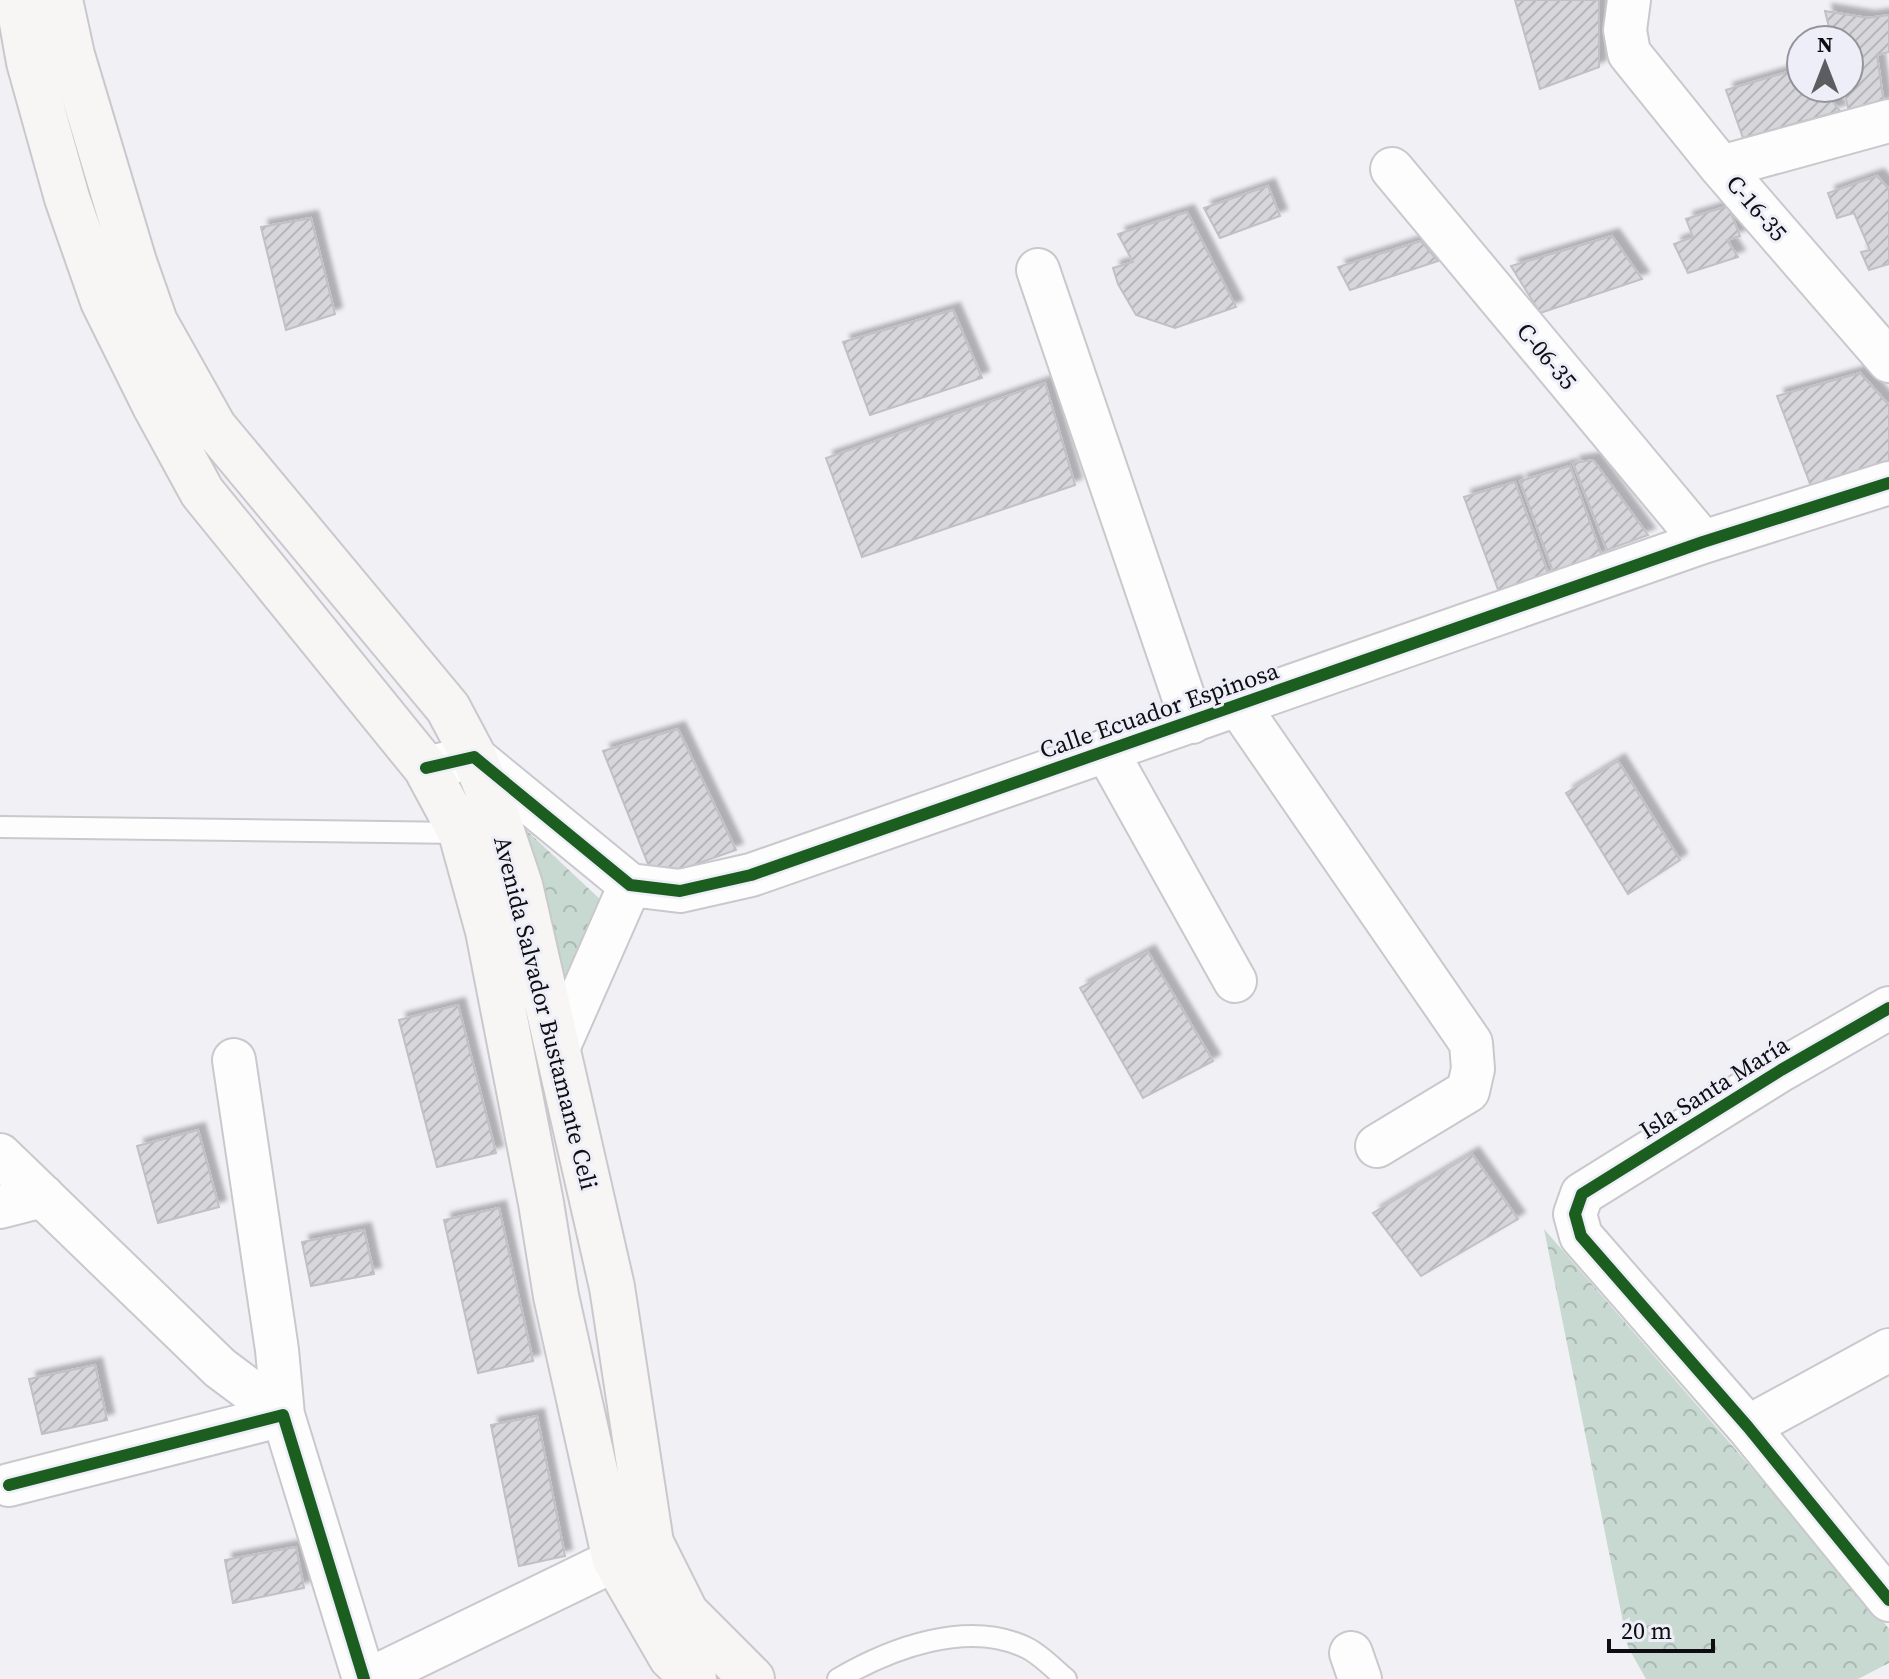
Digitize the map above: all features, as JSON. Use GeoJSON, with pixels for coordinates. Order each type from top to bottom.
{"type":"FeatureCollection","features":[{"type":"Feature","properties":{"kind":"main road","name":"Avenida Salvador Bustamante Celi"},"geometry":{"type":"LineString","coordinates":[[18,0],[29,62],[67,198],[103,301],[202,492],[426,768],[461,833],[488,931],[556,1296],[633,1551],[671,1657],[694,1679]]}},
{"type":"Feature","properties":{"kind":"main road","name":"Avenida Salvador Bustamante Celi"},"geometry":{"type":"LineString","coordinates":[[60,0],[72,55],[155,322],[214,427],[448,708],[474,757],[520,885],[612,1287],[633,1551],[686,1613],[752,1679]]}},
{"type":"Feature","properties":{"kind":"main road"},"geometry":{"type":"LineString","coordinates":[[29,62],[72,55]]}},
{"type":"Feature","properties":{"kind":"main road"},"geometry":{"type":"LineString","coordinates":[[556,1296],[612,1287]]}},
{"type":"Feature","properties":{"kind":"street","name":"C-16-35"},"geometry":{"type":"LineString","coordinates":[[1629,0],[1625,30],[1629,53],[1721,167],[1889,361]]}},
{"type":"Feature","properties":{"kind":"street"},"geometry":{"type":"LineString","coordinates":[[1721,167],[1889,121]]}},
{"type":"Feature","properties":{"kind":"street","name":"C-06-35"},"geometry":{"type":"LineString","coordinates":[[1392,169],[1703,542]]}},
{"type":"Feature","properties":{"kind":"street"},"geometry":{"type":"LineString","coordinates":[[1038,270],[1192,722]]}},
{"type":"Feature","properties":{"kind":"street","name":"Calle Ecuador Espinosa"},"geometry":{"type":"LineString","coordinates":[[630,885],[680,891],[751,875],[1703,542],[1889,483]]}},
{"type":"Feature","properties":{"kind":"street"},"geometry":{"type":"LineString","coordinates":[[1238,705],[1471,1043],[1473,1069],[1468,1091],[1377,1146]]}},
{"type":"Feature","properties":{"kind":"street"},"geometry":{"type":"LineString","coordinates":[[1106,750],[1235,981]]}},
{"type":"Feature","properties":{"kind":"street"},"geometry":{"type":"LineString","coordinates":[[426,768],[474,757],[630,885],[559,1046]]}},
{"type":"Feature","properties":{"kind":"street","name":"Isla Santa María"},"geometry":{"type":"LineString","coordinates":[[1748,1427],[1581,1236],[1575,1214],[1582,1194],[1781,1070],[1889,1008]]}},
{"type":"Feature","properties":{"kind":"street"},"geometry":{"type":"LineString","coordinates":[[234,1060],[277,1350],[283,1415],[367,1679],[633,1551]]}},
{"type":"Feature","properties":{"kind":"street"},"geometry":{"type":"LineString","coordinates":[[0,1155],[220,1368],[283,1415]]}},
{"type":"Feature","properties":{"kind":"street"},"geometry":{"type":"LineString","coordinates":[[0,1207],[43,1196]]}},
{"type":"Feature","properties":{"kind":"street"},"geometry":{"type":"LineString","coordinates":[[1889,1350],[1748,1427],[1889,1600]]}},
{"type":"Feature","properties":{"kind":"street"},"geometry":{"type":"LineString","coordinates":[[9,1485],[283,1415]]}},
{"type":"Feature","properties":{"kind":"lane"},"geometry":{"type":"LineString","coordinates":[[0,827],[461,833]]}},
{"type":"Feature","properties":{"kind":"lane"},"geometry":{"type":"LineString","coordinates":[[838,1679],[869,1661],[925,1641],[983,1636],[1028,1648],[1066,1679]]}},
{"type":"Feature","properties":{"kind":"green space"},"geometry":{"type":"Polygon","coordinates":[[[524,828],[602,901],[563,1018],[558,953],[549,910],[524,828]]]}},
{"type":"Feature","properties":{"kind":"green space"},"geometry":{"type":"Polygon","coordinates":[[[1544,1229],[1874,1609],[1889,1629],[1889,1663],[1858,1679],[1646,1679],[1628,1647],[1544,1229]]]}},
{"type":"Feature","properties":{"kind":"building"},"geometry":{"type":"Polygon","coordinates":[[[1515,0],[1599,0],[1599,67],[1540,89],[1515,0]]]}},
{"type":"Feature","properties":{"kind":"building"},"geometry":{"type":"Polygon","coordinates":[[[1825,11],[1868,18],[1889,15],[1889,52],[1877,55],[1884,104],[1850,115],[1847,104],[1865,104],[1865,24],[1828,24],[1825,11]]]}},
{"type":"Feature","properties":{"kind":"building"},"geometry":{"type":"Polygon","coordinates":[[[1785,73],[1785,104],[1835,104],[1840,111],[1743,138],[1726,90],[1785,73]]]}},
{"type":"Feature","properties":{"kind":"building"},"geometry":{"type":"Polygon","coordinates":[[[1877,176],[1889,189],[1889,264],[1869,270],[1861,252],[1870,250],[1854,213],[1837,218],[1828,193],[1877,176]]]}},
{"type":"Feature","properties":{"kind":"building"},"geometry":{"type":"Polygon","coordinates":[[[1268,186],[1280,216],[1220,238],[1204,208],[1268,186]]]}},
{"type":"Feature","properties":{"kind":"building"},"geometry":{"type":"Polygon","coordinates":[[[1728,206],[1740,236],[1727,240],[1738,257],[1688,273],[1674,244],[1693,237],[1686,219],[1728,206]]]}},
{"type":"Feature","properties":{"kind":"building"},"geometry":{"type":"Polygon","coordinates":[[[1187,212],[1236,307],[1175,328],[1136,315],[1118,284],[1113,268],[1133,262],[1118,234],[1187,212]]]}},
{"type":"Feature","properties":{"kind":"building"},"geometry":{"type":"Polygon","coordinates":[[[311,218],[335,314],[286,330],[261,227],[311,218]]]}},
{"type":"Feature","properties":{"kind":"building"},"geometry":{"type":"Polygon","coordinates":[[[1612,236],[1642,279],[1540,313],[1511,266],[1612,236]]]}},
{"type":"Feature","properties":{"kind":"building"},"geometry":{"type":"Polygon","coordinates":[[[1421,241],[1438,261],[1350,290],[1338,267],[1421,241]]]}},
{"type":"Feature","properties":{"kind":"building"},"geometry":{"type":"Polygon","coordinates":[[[953,310],[982,378],[870,415],[843,342],[953,310]]]}},
{"type":"Feature","properties":{"kind":"building"},"geometry":{"type":"Polygon","coordinates":[[[1860,373],[1889,405],[1889,461],[1812,489],[1777,396],[1860,373]]]}},
{"type":"Feature","properties":{"kind":"building"},"geometry":{"type":"Polygon","coordinates":[[[1045,383],[1075,485],[862,557],[826,458],[1045,383]]]}},
{"type":"Feature","properties":{"kind":"building"},"geometry":{"type":"Polygon","coordinates":[[[1593,460],[1648,535],[1607,550],[1573,463],[1593,460]]]}},
{"type":"Feature","properties":{"kind":"building"},"geometry":{"type":"Polygon","coordinates":[[[1570,466],[1602,557],[1554,574],[1520,481],[1570,466]]]}},
{"type":"Feature","properties":{"kind":"building"},"geometry":{"type":"Polygon","coordinates":[[[1515,482],[1549,576],[1500,595],[1464,497],[1515,482]]]}},
{"type":"Feature","properties":{"kind":"building"},"geometry":{"type":"Polygon","coordinates":[[[678,729],[736,850],[654,879],[603,751],[678,729]]]}},
{"type":"Feature","properties":{"kind":"building"},"geometry":{"type":"Polygon","coordinates":[[[1618,761],[1680,860],[1628,894],[1566,793],[1618,761]]]}},
{"type":"Feature","properties":{"kind":"building"},"geometry":{"type":"Polygon","coordinates":[[[1148,952],[1213,1061],[1143,1098],[1080,988],[1148,952]]]}},
{"type":"Feature","properties":{"kind":"building"},"geometry":{"type":"Polygon","coordinates":[[[458,1005],[496,1153],[437,1167],[399,1020],[458,1005]]]}},
{"type":"Feature","properties":{"kind":"building"},"geometry":{"type":"Polygon","coordinates":[[[198,1130],[219,1207],[158,1223],[137,1146],[198,1130]]]}},
{"type":"Feature","properties":{"kind":"building"},"geometry":{"type":"Polygon","coordinates":[[[1472,1154],[1518,1219],[1421,1276],[1373,1213],[1472,1154]]]}},
{"type":"Feature","properties":{"kind":"building"},"geometry":{"type":"Polygon","coordinates":[[[499,1208],[533,1361],[478,1373],[444,1220],[499,1208]]]}},
{"type":"Feature","properties":{"kind":"building"},"geometry":{"type":"Polygon","coordinates":[[[364,1230],[374,1274],[311,1286],[302,1242],[364,1230]]]}},
{"type":"Feature","properties":{"kind":"building"},"geometry":{"type":"Polygon","coordinates":[[[95,1365],[107,1420],[42,1434],[29,1379],[95,1365]]]}},
{"type":"Feature","properties":{"kind":"building"},"geometry":{"type":"Polygon","coordinates":[[[537,1416],[565,1556],[519,1566],[491,1425],[537,1416]]]}},
{"type":"Feature","properties":{"kind":"building"},"geometry":{"type":"Polygon","coordinates":[[[296,1547],[304,1588],[233,1603],[225,1560],[296,1547]]]}},
{"type":"Feature","properties":{"kind":"cycle path"},"geometry":{"type":"LineString","coordinates":[[426,768],[474,757],[630,885],[680,891],[751,875],[1703,542],[1889,483]]}},
{"type":"Feature","properties":{"kind":"cycle path"},"geometry":{"type":"LineString","coordinates":[[1889,1008],[1781,1070],[1582,1194],[1575,1214],[1581,1236],[1748,1427],[1889,1600]]}},
{"type":"Feature","properties":{"kind":"cycle path"},"geometry":{"type":"LineString","coordinates":[[9,1485],[283,1415],[364,1679]]}}]}
